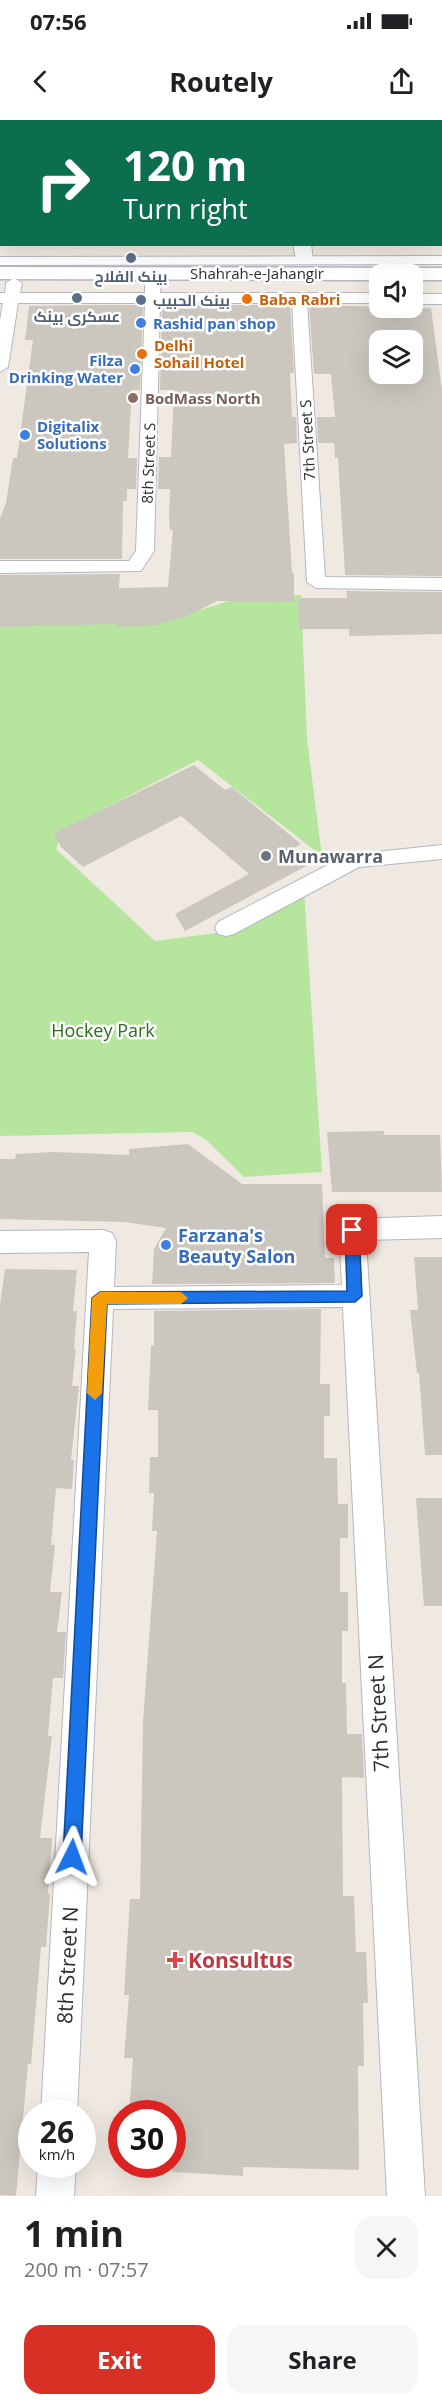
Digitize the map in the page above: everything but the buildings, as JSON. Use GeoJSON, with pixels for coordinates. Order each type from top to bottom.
{"type":"FeatureCollection","features":[{"type":"Feature","properties":{"kind":"main road","name":"Shahrah-e-Jahangir"},"geometry":{"type":"LineString","coordinates":[[157,279],[441,267]]}},
{"type":"Feature","properties":{"kind":"main road","name":"Shahrah-e-Jahangir"},"geometry":{"type":"LineString","coordinates":[[7,279],[157,279],[369,285]]}},
{"type":"Feature","properties":{"kind":"main road"},"geometry":{"type":"LineString","coordinates":[[423,286],[442,286]]}},
{"type":"Feature","properties":{"kind":"street"},"geometry":{"type":"LineString","coordinates":[[0,367],[7,279],[19,246]]}},
{"type":"Feature","properties":{"kind":"street","name":"8th Street S"},"geometry":{"type":"LineString","coordinates":[[0,567],[134,567],[145,551],[157,279],[161,246]]}},
{"type":"Feature","properties":{"kind":"street"},"geometry":{"type":"LineString","coordinates":[[157,279],[303,252],[441,267],[436,246]]}},
{"type":"Feature","properties":{"kind":"street"},"geometry":{"type":"LineString","coordinates":[[157,279],[299,297],[369,298]]}},
{"type":"Feature","properties":{"kind":"street","name":"7th Street S"},"geometry":{"type":"LineString","coordinates":[[299,297],[316,582],[442,584]]}},
{"type":"Feature","properties":{"kind":"street"},"geometry":{"type":"LineString","coordinates":[[423,299],[442,299]]}},
{"type":"Feature","properties":{"kind":"street"},"geometry":{"type":"LineString","coordinates":[[226,927],[355,860],[442,852]]}},
{"type":"Feature","properties":{"kind":"street","name":"7th Street N"},"geometry":{"type":"LineString","coordinates":[[406,2196],[352,1230],[442,1227]]}},
{"type":"Feature","properties":{"kind":"street","name":"8th Street N"},"geometry":{"type":"LineString","coordinates":[[0,1242],[102,1241],[60,2100]]}},
{"type":"Feature","properties":{"kind":"street"},"geometry":{"type":"LineString","coordinates":[[100,1298],[355,1296]]}},
{"type":"Feature","properties":{"kind":"street"},"geometry":{"type":"LineString","coordinates":[[55,2196],[56,2178]]}},
{"type":"Feature","properties":{"kind":"green space","name":"Hockey Park"},"geometry":{"type":"Polygon","coordinates":[[[301,595],[307,739],[322,856],[198,760],[63,830],[56,849],[155,941],[224,932],[304,890],[322,1172],[244,1177],[205,1139],[192,1132],[0,1136],[0,619],[191,613],[241,597],[301,595]]]}},
{"type":"Feature","properties":{"kind":"slow traffic"},"geometry":{"type":"LineString","coordinates":[[95,1393],[100,1298],[181,1298]]}},
{"type":"Feature","properties":{"kind":"place","name":"بینک الفلاح"},"geometry":{"type":"Point","coordinates":[131,258]}},
{"type":"Feature","properties":{"kind":"place","name":"عسکری بینک"},"geometry":{"type":"Point","coordinates":[77,298]}},
{"type":"Feature","properties":{"kind":"place","name":"Baba Rabri"},"geometry":{"type":"Point","coordinates":[247,299]}},
{"type":"Feature","properties":{"kind":"place","name":"بينک الحبيب"},"geometry":{"type":"Point","coordinates":[141,300]}},
{"type":"Feature","properties":{"kind":"place","name":"Rashid pan shop"},"geometry":{"type":"Point","coordinates":[141,323]}},
{"type":"Feature","properties":{"kind":"place","name":"Delhi Sohail Hotel"},"geometry":{"type":"Point","coordinates":[142,354]}},
{"type":"Feature","properties":{"kind":"place","name":"Filza Drinking Water"},"geometry":{"type":"Point","coordinates":[135,369]}},
{"type":"Feature","properties":{"kind":"place","name":"BodMass North"},"geometry":{"type":"Point","coordinates":[133,398]}},
{"type":"Feature","properties":{"kind":"place","name":"Digitalix Solutions"},"geometry":{"type":"Point","coordinates":[25,435]}},
{"type":"Feature","properties":{"kind":"place","name":"Munawarra"},"geometry":{"type":"Point","coordinates":[266,856]}},
{"type":"Feature","properties":{"kind":"place","name":"Farzana's Beauty Salon"},"geometry":{"type":"Point","coordinates":[166,1245]}},
{"type":"Feature","properties":{"kind":"place","name":"Konsultus"},"geometry":{"type":"Point","coordinates":[175,1960]}},
{"type":"Feature","properties":{"kind":"route"},"geometry":{"type":"LineString","coordinates":[[72,1857],[100,1298],[355,1296],[352,1230]]}}]}
